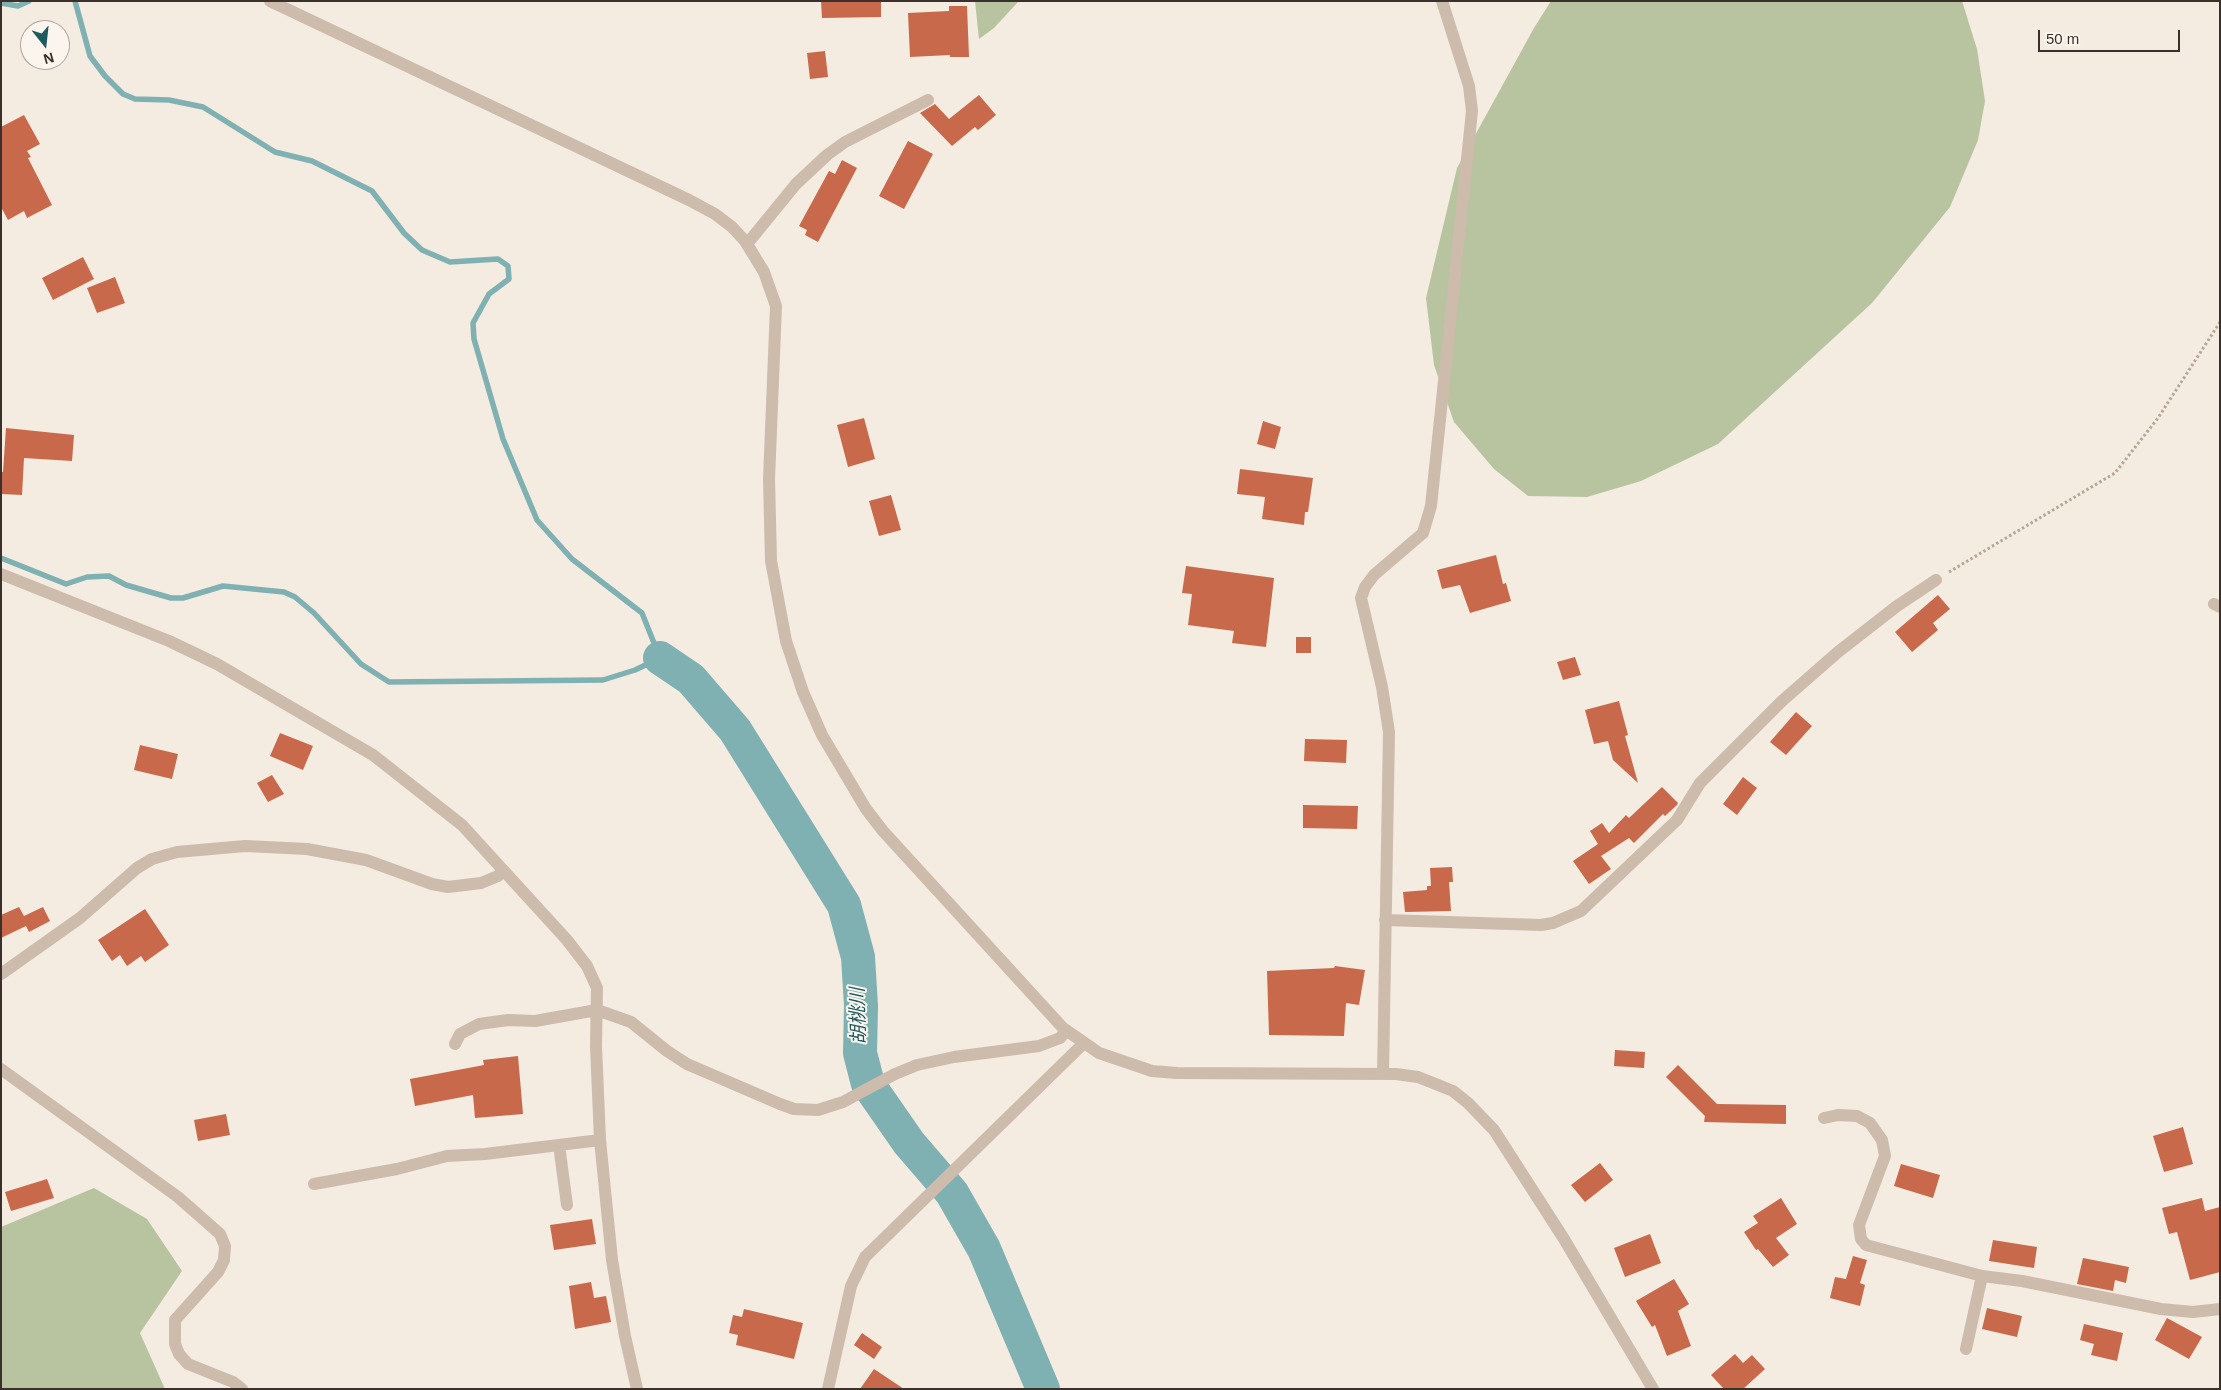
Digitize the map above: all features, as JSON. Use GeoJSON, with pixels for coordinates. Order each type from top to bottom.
{"type":"FeatureCollection","features":[{"type":"Feature","properties":{"kind":"street"},"geometry":{"type":"LineString","coordinates":[[270,1],[689,200],[724,220],[746,244],[764,272],[776,306],[769,479],[771,561],[786,641],[822,735],[866,809],[883,831],[1066,1031],[1120,1062],[1152,1071],[1177,1073],[1383,1074],[1418,1077],[1453,1091],[1468,1103],[1494,1130],[1564,1239],[1653,1389]]}},
{"type":"Feature","properties":{"kind":"street"},"geometry":{"type":"LineString","coordinates":[[1383,1074],[1389,732],[1382,687],[1361,598],[1365,587],[1374,575],[1423,533],[1431,506],[1471,119],[1469,86],[1442,1]]}},
{"type":"Feature","properties":{"kind":"street"},"geometry":{"type":"LineString","coordinates":[[746,244],[796,184],[827,155],[845,142],[928,100]]}},
{"type":"Feature","properties":{"kind":"street"},"geometry":{"type":"LineString","coordinates":[[1,574],[169,641],[217,664],[364,750],[448,812],[480,843],[567,940],[587,966],[597,988],[600,1140],[612,1260],[624,1336],[636,1389]]}},
{"type":"Feature","properties":{"kind":"street"},"geometry":{"type":"LineString","coordinates":[[1385,920],[1541,926],[1581,911],[1678,820],[1700,783],[1782,701],[1838,652],[1897,606],[1936,580]]}},
{"type":"Feature","properties":{"kind":"street"},"geometry":{"type":"LineString","coordinates":[[1,974],[80,918],[137,868],[152,859],[177,852],[245,846],[324,852],[366,860],[432,884],[448,887],[481,883],[498,876],[503,870]]}},
{"type":"Feature","properties":{"kind":"street"},"geometry":{"type":"LineString","coordinates":[[455,1044],[460,1034],[478,1024],[508,1020],[535,1021],[597,1010],[632,1022],[671,1055],[687,1064],[780,1104],[804,1110],[818,1110],[843,1102],[895,1074],[918,1065],[954,1057],[1039,1046],[1060,1038],[1066,1031]]}},
{"type":"Feature","properties":{"kind":"street"},"geometry":{"type":"LineString","coordinates":[[828,1389],[851,1286],[865,1257],[1084,1043]]}},
{"type":"Feature","properties":{"kind":"street"},"geometry":{"type":"LineString","coordinates":[[1,1069],[178,1197],[220,1234],[225,1246],[224,1260],[218,1272],[175,1320],[175,1344],[179,1354],[188,1364],[233,1382],[242,1389]]}},
{"type":"Feature","properties":{"kind":"street"},"geometry":{"type":"LineString","coordinates":[[1824,1118],[1838,1115],[1857,1116],[1870,1123],[1882,1140],[1885,1156],[1859,1225],[1861,1239],[1866,1245],[1982,1276],[2022,1281],[2161,1309],[2193,1312],[2220,1309]]}},
{"type":"Feature","properties":{"kind":"street"},"geometry":{"type":"LineString","coordinates":[[314,1184],[397,1169],[447,1156],[600,1140]]}},
{"type":"Feature","properties":{"kind":"street"},"geometry":{"type":"LineString","coordinates":[[559,1145],[567,1205]]}},
{"type":"Feature","properties":{"kind":"street"},"geometry":{"type":"LineString","coordinates":[[1966,1349],[1982,1276]]}},
{"type":"Feature","properties":{"kind":"path"},"geometry":{"type":"LineString","coordinates":[[1936,580],[2115,473],[2158,418],[2220,322]]}},
{"type":"Feature","properties":{"kind":"green space"},"geometry":{"type":"Polygon","coordinates":[[[975,1],[1019,1],[994,28],[979,39],[975,1]]]}},
{"type":"Feature","properties":{"kind":"green space"},"geometry":{"type":"Polygon","coordinates":[[[1551,1],[1962,1],[1977,49],[1985,101],[1978,140],[1950,207],[1872,303],[1718,444],[1641,481],[1587,497],[1528,496],[1494,469],[1454,422],[1434,365],[1426,298],[1457,168],[1534,28],[1551,1]]]}},
{"type":"Feature","properties":{"kind":"green space"},"geometry":{"type":"Polygon","coordinates":[[[94,1188],[147,1219],[182,1271],[140,1333],[165,1389],[1,1389],[1,1227],[94,1188]]]}},
{"type":"Feature","properties":{"kind":"building"},"geometry":{"type":"Polygon","coordinates":[[[821,1],[881,1],[881,17],[822,18],[821,1]]]}},
{"type":"Feature","properties":{"kind":"building"},"geometry":{"type":"Polygon","coordinates":[[[949,6],[967,6],[969,57],[950,57],[950,55],[910,57],[908,13],[949,11],[949,6]]]}},
{"type":"Feature","properties":{"kind":"building"},"geometry":{"type":"Polygon","coordinates":[[[825,51],[828,77],[810,79],[807,53],[825,51]]]}},
{"type":"Feature","properties":{"kind":"building"},"geometry":{"type":"Polygon","coordinates":[[[979,95],[996,115],[978,130],[975,127],[952,146],[920,113],[935,104],[949,119],[979,95]]]}},
{"type":"Feature","properties":{"kind":"building"},"geometry":{"type":"Polygon","coordinates":[[[24,115],[40,144],[27,151],[31,157],[28,158],[52,205],[27,218],[24,211],[8,220],[1,207],[1,127],[24,115]]]}},
{"type":"Feature","properties":{"kind":"building"},"geometry":{"type":"Polygon","coordinates":[[[908,141],[933,154],[904,209],[879,196],[908,141]]]}},
{"type":"Feature","properties":{"kind":"building"},"geometry":{"type":"Polygon","coordinates":[[[842,160],[857,168],[818,242],[805,235],[807,230],[799,226],[829,171],[835,174],[842,160]]]}},
{"type":"Feature","properties":{"kind":"building"},"geometry":{"type":"Polygon","coordinates":[[[83,257],[94,279],[53,300],[42,278],[83,257]]]}},
{"type":"Feature","properties":{"kind":"building"},"geometry":{"type":"Polygon","coordinates":[[[115,277],[125,303],[97,313],[87,288],[115,277]]]}},
{"type":"Feature","properties":{"kind":"building"},"geometry":{"type":"Polygon","coordinates":[[[864,418],[875,459],[848,467],[837,425],[864,418]]]}},
{"type":"Feature","properties":{"kind":"building"},"geometry":{"type":"Polygon","coordinates":[[[1263,421],[1281,427],[1275,449],[1257,444],[1263,421]]]}},
{"type":"Feature","properties":{"kind":"building"},"geometry":{"type":"Polygon","coordinates":[[[6,428],[74,435],[72,461],[24,458],[22,495],[1,494],[1,472],[3,472],[6,428]]]}},
{"type":"Feature","properties":{"kind":"building"},"geometry":{"type":"Polygon","coordinates":[[[1240,469],[1313,478],[1304,525],[1262,519],[1265,497],[1237,494],[1240,469]]]}},
{"type":"Feature","properties":{"kind":"building"},"geometry":{"type":"Polygon","coordinates":[[[891,495],[901,530],[879,536],[869,501],[891,495]]]}},
{"type":"Feature","properties":{"kind":"building"},"geometry":{"type":"Polygon","coordinates":[[[1496,555],[1503,584],[1506,583],[1511,601],[1470,613],[1460,585],[1442,589],[1437,570],[1496,555]]]}},
{"type":"Feature","properties":{"kind":"building"},"geometry":{"type":"Polygon","coordinates":[[[1186,566],[1274,578],[1266,647],[1232,643],[1234,631],[1188,625],[1192,594],[1182,593],[1186,566]]]}},
{"type":"Feature","properties":{"kind":"building"},"geometry":{"type":"Polygon","coordinates":[[[1938,595],[1950,609],[1933,623],[1938,630],[1912,652],[1895,632],[1938,595]]]}},
{"type":"Feature","properties":{"kind":"building"},"geometry":{"type":"Polygon","coordinates":[[[1296,637],[1311,637],[1311,653],[1296,653],[1296,637]]]}},
{"type":"Feature","properties":{"kind":"building"},"geometry":{"type":"Polygon","coordinates":[[[1575,657],[1581,675],[1563,680],[1557,662],[1575,657]]]}},
{"type":"Feature","properties":{"kind":"building"},"geometry":{"type":"Polygon","coordinates":[[[1619,701],[1628,735],[1625,736],[1638,783],[1613,760],[1608,741],[1594,744],[1585,710],[1619,701]]]}},
{"type":"Feature","properties":{"kind":"building"},"geometry":{"type":"Polygon","coordinates":[[[1796,712],[1812,726],[1786,755],[1770,742],[1796,712]]]}},
{"type":"Feature","properties":{"kind":"building"},"geometry":{"type":"Polygon","coordinates":[[[280,733],[313,746],[303,770],[270,756],[280,733]]]}},
{"type":"Feature","properties":{"kind":"building"},"geometry":{"type":"Polygon","coordinates":[[[1305,739],[1347,740],[1346,763],[1304,761],[1305,739]]]}},
{"type":"Feature","properties":{"kind":"building"},"geometry":{"type":"Polygon","coordinates":[[[140,745],[178,754],[172,779],[134,770],[140,745]]]}},
{"type":"Feature","properties":{"kind":"building"},"geometry":{"type":"Polygon","coordinates":[[[272,775],[284,794],[268,802],[257,783],[272,775]]]}},
{"type":"Feature","properties":{"kind":"building"},"geometry":{"type":"Polygon","coordinates":[[[1743,777],[1757,788],[1737,815],[1723,804],[1743,777]]]}},
{"type":"Feature","properties":{"kind":"building"},"geometry":{"type":"Polygon","coordinates":[[[1662,787],[1678,803],[1677,805],[1665,816],[1663,814],[1634,843],[1629,838],[1601,856],[1611,869],[1589,884],[1573,861],[1598,844],[1590,831],[1602,823],[1609,833],[1626,815],[1629,818],[1662,787]]]}},
{"type":"Feature","properties":{"kind":"building"},"geometry":{"type":"Polygon","coordinates":[[[1303,805],[1358,806],[1357,829],[1303,828],[1303,805]]]}},
{"type":"Feature","properties":{"kind":"building"},"geometry":{"type":"Polygon","coordinates":[[[1452,867],[1453,882],[1449,882],[1451,911],[1405,912],[1403,892],[1427,890],[1427,886],[1431,886],[1430,868],[1452,867]]]}},
{"type":"Feature","properties":{"kind":"building"},"geometry":{"type":"Polygon","coordinates":[[[19,907],[24,916],[43,907],[50,921],[29,932],[26,926],[1,938],[1,915],[19,907]]]}},
{"type":"Feature","properties":{"kind":"building"},"geometry":{"type":"Polygon","coordinates":[[[145,909],[169,945],[145,962],[141,956],[127,966],[120,955],[112,961],[98,940],[145,909]]]}},
{"type":"Feature","properties":{"kind":"building"},"geometry":{"type":"Polygon","coordinates":[[[1335,966],[1365,970],[1359,1005],[1346,1003],[1344,1036],[1269,1035],[1267,971],[1334,968],[1335,966]]]}},
{"type":"Feature","properties":{"kind":"building"},"geometry":{"type":"Polygon","coordinates":[[[1615,1050],[1645,1052],[1644,1068],[1614,1066],[1615,1050]]]}},
{"type":"Feature","properties":{"kind":"building"},"geometry":{"type":"Polygon","coordinates":[[[518,1056],[523,1114],[475,1118],[473,1095],[415,1106],[410,1079],[484,1065],[483,1060],[518,1056]]]}},
{"type":"Feature","properties":{"kind":"building"},"geometry":{"type":"Polygon","coordinates":[[[1678,1065],[1717,1104],[1786,1105],[1786,1124],[1704,1122],[1705,1116],[1666,1077],[1678,1065]]]}},
{"type":"Feature","properties":{"kind":"building"},"geometry":{"type":"Polygon","coordinates":[[[226,1114],[230,1135],[198,1141],[194,1120],[226,1114]]]}},
{"type":"Feature","properties":{"kind":"building"},"geometry":{"type":"Polygon","coordinates":[[[2183,1127],[2193,1164],[2164,1172],[2153,1136],[2183,1127]]]}},
{"type":"Feature","properties":{"kind":"building"},"geometry":{"type":"Polygon","coordinates":[[[1600,1163],[1613,1180],[1585,1202],[1571,1185],[1600,1163]]]}},
{"type":"Feature","properties":{"kind":"building"},"geometry":{"type":"Polygon","coordinates":[[[1901,1164],[1940,1175],[1933,1198],[1894,1186],[1901,1164]]]}},
{"type":"Feature","properties":{"kind":"building"},"geometry":{"type":"Polygon","coordinates":[[[47,1179],[54,1198],[11,1211],[5,1192],[47,1179]]]}},
{"type":"Feature","properties":{"kind":"building"},"geometry":{"type":"Polygon","coordinates":[[[1781,1198],[1797,1224],[1776,1238],[1789,1255],[1773,1267],[1758,1249],[1756,1250],[1744,1232],[1758,1223],[1753,1216],[1781,1198]]]}},
{"type":"Feature","properties":{"kind":"building"},"geometry":{"type":"Polygon","coordinates":[[[2202,1198],[2205,1211],[2220,1207],[2220,1272],[2190,1280],[2177,1232],[2169,1234],[2162,1208],[2202,1198]]]}},
{"type":"Feature","properties":{"kind":"building"},"geometry":{"type":"Polygon","coordinates":[[[592,1219],[596,1244],[554,1250],[550,1225],[592,1219]]]}},
{"type":"Feature","properties":{"kind":"building"},"geometry":{"type":"Polygon","coordinates":[[[1650,1234],[1661,1263],[1625,1277],[1614,1248],[1650,1234]]]}},
{"type":"Feature","properties":{"kind":"building"},"geometry":{"type":"Polygon","coordinates":[[[1993,1240],[2037,1247],[2034,1268],[1989,1261],[1993,1240]]]}},
{"type":"Feature","properties":{"kind":"building"},"geometry":{"type":"Polygon","coordinates":[[[1853,1256],[1867,1260],[1860,1283],[1865,1285],[1860,1306],[1830,1298],[1835,1277],[1846,1279],[1853,1256]]]}},
{"type":"Feature","properties":{"kind":"building"},"geometry":{"type":"Polygon","coordinates":[[[2083,1258],[2129,1267],[2126,1283],[2115,1280],[2113,1291],[2077,1284],[2083,1258]]]}},
{"type":"Feature","properties":{"kind":"building"},"geometry":{"type":"Polygon","coordinates":[[[1674,1279],[1689,1304],[1678,1311],[1691,1346],[1667,1356],[1655,1325],[1652,1327],[1636,1301],[1674,1279]]]}},
{"type":"Feature","properties":{"kind":"building"},"geometry":{"type":"Polygon","coordinates":[[[591,1282],[594,1298],[606,1296],[611,1322],[575,1329],[569,1286],[591,1282]]]}},
{"type":"Feature","properties":{"kind":"building"},"geometry":{"type":"Polygon","coordinates":[[[1987,1308],[2022,1316],[2017,1337],[1982,1329],[1987,1308]]]}},
{"type":"Feature","properties":{"kind":"building"},"geometry":{"type":"Polygon","coordinates":[[[744,1309],[803,1323],[794,1359],[736,1345],[738,1335],[729,1333],[733,1315],[742,1317],[744,1309]]]}},
{"type":"Feature","properties":{"kind":"building"},"geometry":{"type":"Polygon","coordinates":[[[2167,1318],[2202,1337],[2189,1359],[2155,1340],[2167,1318]]]}},
{"type":"Feature","properties":{"kind":"building"},"geometry":{"type":"Polygon","coordinates":[[[2084,1324],[2123,1333],[2117,1361],[2091,1355],[2094,1344],[2080,1340],[2084,1324]]]}},
{"type":"Feature","properties":{"kind":"building"},"geometry":{"type":"Polygon","coordinates":[[[862,1333],[882,1347],[874,1359],[854,1345],[862,1333]]]}},
{"type":"Feature","properties":{"kind":"building"},"geometry":{"type":"Polygon","coordinates":[[[1735,1354],[1743,1363],[1752,1355],[1765,1369],[1743,1389],[1724,1389],[1711,1375],[1735,1354]]]}},
{"type":"Feature","properties":{"kind":"building"},"geometry":{"type":"Polygon","coordinates":[[[874,1369],[904,1389],[860,1389],[874,1369]]]}},
{"type":"Feature","properties":{"kind":"waterway"},"geometry":{"type":"LineString","coordinates":[[1,3],[18,6],[29,1]]}},
{"type":"Feature","properties":{"kind":"waterway"},"geometry":{"type":"LineString","coordinates":[[1,558],[66,584],[87,577],[109,576],[126,585],[171,598],[183,598],[223,586],[284,592],[295,597],[314,613],[361,664],[389,682],[603,680],[635,670],[660,658],[642,613],[572,559],[537,520],[503,439],[474,339],[473,323],[489,294],[509,279],[508,266],[498,259],[450,262],[422,250],[404,233],[372,191],[312,161],[275,152],[203,107],[169,100],[135,99],[123,94],[105,76],[90,56],[75,1]]}},
{"type":"Feature","properties":{"kind":"waterway","name":"胡桃川"},"geometry":{"type":"LineString","coordinates":[[660,658],[691,679],[735,730],[844,905],[858,957],[861,1006],[860,1053],[868,1084],[909,1143],[952,1193],[984,1249],[1043,1389]]}}]}
